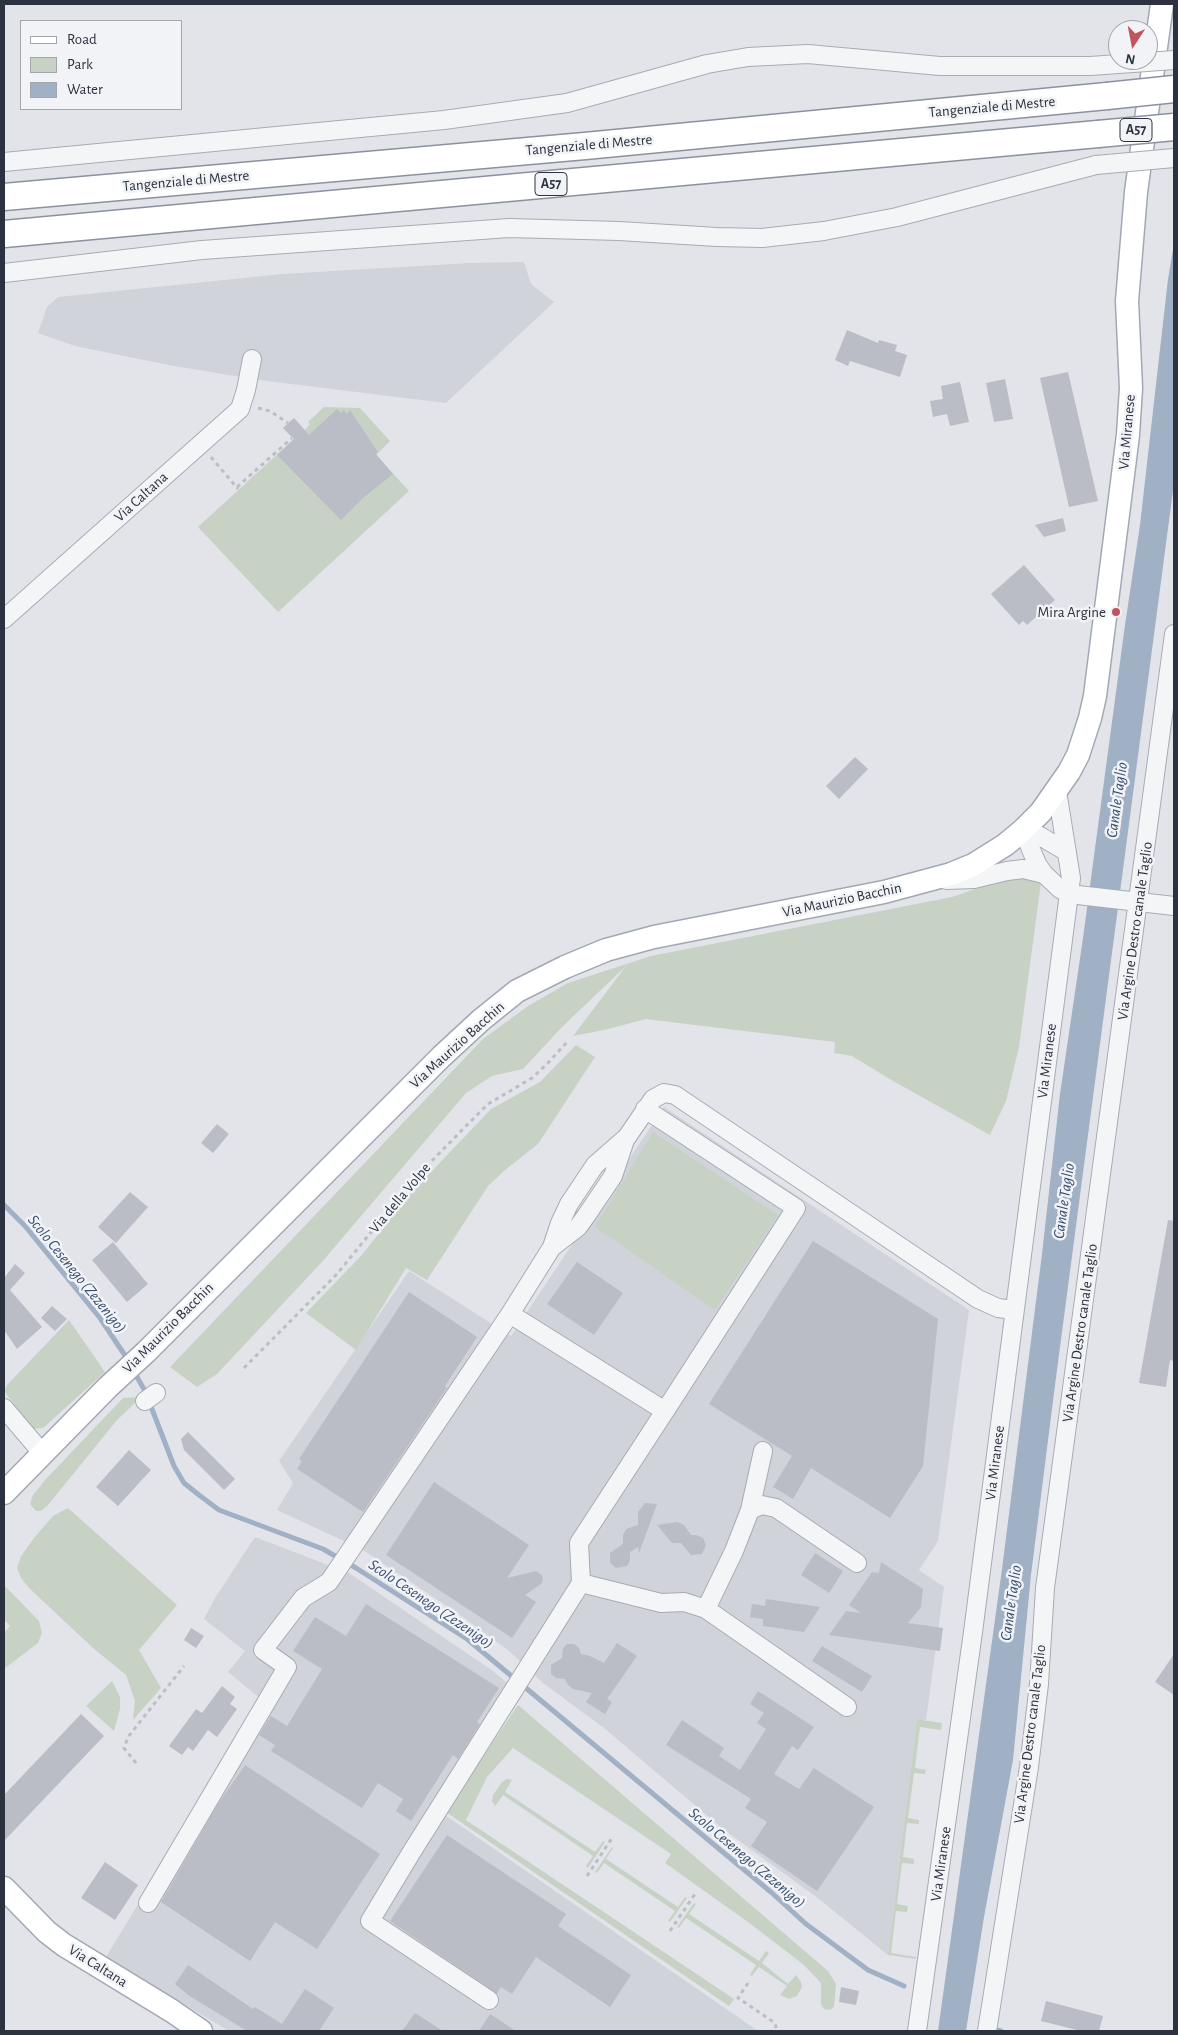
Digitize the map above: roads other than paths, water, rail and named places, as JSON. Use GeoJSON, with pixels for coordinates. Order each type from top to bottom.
{"type":"FeatureCollection","features":[{"type":"Feature","properties":{"kind":"highway","name":"Tangenziale di Mestre"},"geometry":{"type":"LineString","coordinates":[[4,197],[585,146],[1174,89]]}},
{"type":"Feature","properties":{"kind":"highway","name":"A57"},"geometry":{"type":"LineString","coordinates":[[4,234],[1174,127]]}},
{"type":"Feature","properties":{"kind":"main road","name":"Via Miranese"},"geometry":{"type":"LineString","coordinates":[[1056,791],[1078,755],[1095,696],[1128,435],[1131,388],[1127,301],[1136,192],[1162,4]]}},
{"type":"Feature","properties":{"kind":"main road","name":"Via Maurizio Bacchin"},"geometry":{"type":"LineString","coordinates":[[4,1494],[108,1387],[146,1352],[442,1056],[481,1020],[517,992],[565,966],[606,950],[654,937],[813,908],[930,881],[972,865],[1005,845],[1041,812],[1056,791]]}},
{"type":"Feature","properties":{"kind":"main road","name":"Via Caltana"},"geometry":{"type":"LineString","coordinates":[[4,1888],[47,1932],[64,1945],[172,2011],[201,2031]]}},
{"type":"Feature","properties":{"kind":"street"},"geometry":{"type":"LineString","coordinates":[[4,162],[444,120],[567,103],[688,69],[748,57],[808,54],[940,66],[1090,66],[1174,60]]}},
{"type":"Feature","properties":{"kind":"street"},"geometry":{"type":"LineString","coordinates":[[4,273],[202,250],[509,228],[619,230],[717,238],[762,238],[824,231],[897,217],[1096,166],[1174,158]]}},
{"type":"Feature","properties":{"kind":"street","name":"Via Caltana"},"geometry":{"type":"LineString","coordinates":[[4,619],[240,409],[247,382]]}},
{"type":"Feature","properties":{"kind":"street","name":"Via Argine Destro canale Taglio"},"geometry":{"type":"LineString","coordinates":[[987,2031],[1029,1767],[1039,1684],[1045,1588],[1131,900],[1174,634]]}},
{"type":"Feature","properties":{"kind":"street","name":"Via Miranese"},"geometry":{"type":"LineString","coordinates":[[918,2031],[973,1632],[1014,1310],[1075,894],[1056,791]]}},
{"type":"Feature","properties":{"kind":"street"},"geometry":{"type":"LineString","coordinates":[[1023,830],[1037,864],[1044,874],[1060,889],[1075,894],[1174,906]]}},
{"type":"Feature","properties":{"kind":"street"},"geometry":{"type":"LineString","coordinates":[[1023,830],[1040,836],[1067,852]]}},
{"type":"Feature","properties":{"kind":"street"},"geometry":{"type":"LineString","coordinates":[[930,881],[974,878],[1023,869],[1044,874]]}},
{"type":"Feature","properties":{"kind":"street"},"geometry":{"type":"LineString","coordinates":[[148,1903],[287,1667],[263,1650],[303,1598],[329,1582],[510,1314],[552,1247],[560,1223],[595,1165],[626,1137],[653,1099],[664,1093],[675,1096],[978,1299],[998,1308],[1014,1310]]}},
{"type":"Feature","properties":{"kind":"street"},"geometry":{"type":"LineString","coordinates":[[489,2000],[370,1921],[522,1674],[581,1583],[579,1543],[796,1208],[645,1109]]}},
{"type":"Feature","properties":{"kind":"street"},"geometry":{"type":"LineString","coordinates":[[510,1314],[665,1411]]}},
{"type":"Feature","properties":{"kind":"street"},"geometry":{"type":"LineString","coordinates":[[4,1408],[43,1454]]}},
{"type":"Feature","properties":{"kind":"street"},"geometry":{"type":"LineString","coordinates":[[706,1609],[734,1550],[750,1510],[763,1451]]}},
{"type":"Feature","properties":{"kind":"street"},"geometry":{"type":"LineString","coordinates":[[750,1510],[762,1505],[776,1508],[857,1563]]}},
{"type":"Feature","properties":{"kind":"street"},"geometry":{"type":"LineString","coordinates":[[581,1583],[660,1603],[684,1602],[706,1609],[847,1706]]}},
{"type":"Feature","properties":{"kind":"water","name":"Canale Taglio"},"geometry":{"type":"Polygon","coordinates":[[[1174,243],[1174,483],[1031,1575],[1013,1760],[984,1917],[966,2031],[938,2031],[1002,1569],[1042,1254],[1060,1094],[1140,525],[1168,279],[1174,243]]]}},
{"type":"Feature","properties":{"kind":"waterway","name":"Scolo Cesenego (Zezenigo)"},"geometry":{"type":"LineString","coordinates":[[4,1205],[25,1226],[100,1318],[128,1360]]}},
{"type":"Feature","properties":{"kind":"waterway","name":"Scolo Cesenego (Zezenigo)"},"geometry":{"type":"LineString","coordinates":[[133,1370],[145,1391],[174,1466],[184,1483],[199,1495],[219,1510],[323,1549],[467,1639],[772,1893],[806,1924],[868,1970],[904,1986]]}},
{"type":"Feature","properties":{"kind":"waterway","name":"Scolo Cesenego (Zezenigo)"},"geometry":{"type":"LineString","coordinates":[[997,2030],[1001,2031]]}},
{"type":"Feature","properties":{"kind":"place","name":"Mira Argine"},"geometry":{"type":"Point","coordinates":[1116,612]}}]}
